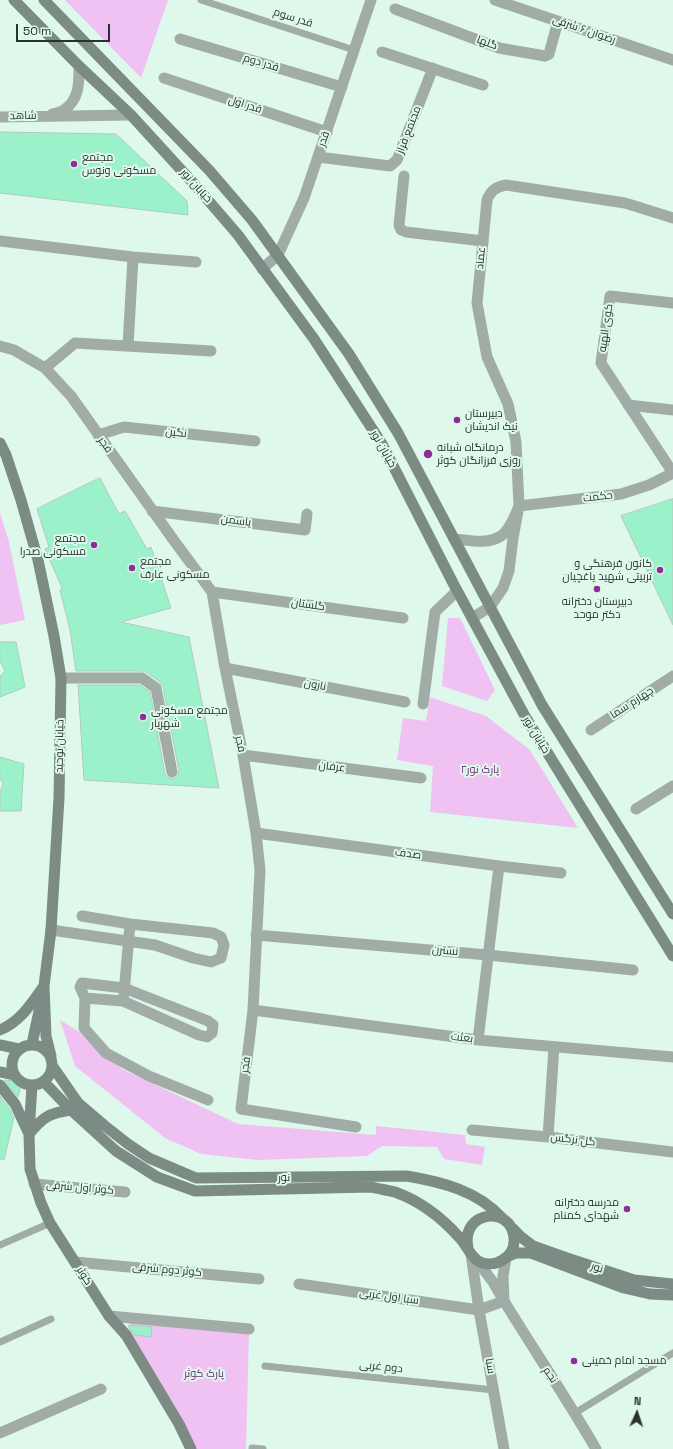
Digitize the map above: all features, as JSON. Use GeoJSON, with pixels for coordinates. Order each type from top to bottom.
{"type":"FeatureCollection","features":[{"type":"Feature","properties":{"kind":"main road","name":"خیابان نور"},"geometry":{"type":"LineString","coordinates":[[14,0],[79,66],[131,115],[220,213],[238,234],[314,339],[382,444],[457,591],[526,718],[673,956]]}},
{"type":"Feature","properties":{"kind":"main road","name":"خیابان نور"},"geometry":{"type":"LineString","coordinates":[[44,0],[209,170],[252,220],[348,354],[398,433],[542,705],[673,914]]}},
{"type":"Feature","properties":{"kind":"main road","name":"خیابان توحید"},"geometry":{"type":"LineString","coordinates":[[0,443],[6,455],[21,500],[38,560],[54,636],[60,678],[60,781],[51,930],[44,986],[46,1036],[52,1061]]}},
{"type":"Feature","properties":{"kind":"main road"},"geometry":{"type":"LineString","coordinates":[[0,1030],[13,1023],[24,1014],[44,986]]}},
{"type":"Feature","properties":{"kind":"main road"},"geometry":{"type":"LineString","coordinates":[[32,1044],[44,986]]}},
{"type":"Feature","properties":{"kind":"main road"},"geometry":{"type":"LineString","coordinates":[[0,1045],[19,1049],[32,1044],[46,1050],[75,1107]]}},
{"type":"Feature","properties":{"kind":"main road"},"geometry":{"type":"LineString","coordinates":[[19,1049],[12,1064],[15,1075],[22,1082],[32,1085],[44,1082],[48,1078],[52,1061]]}},
{"type":"Feature","properties":{"kind":"main road"},"geometry":{"type":"LineString","coordinates":[[0,1072],[15,1075]]}},
{"type":"Feature","properties":{"kind":"main road"},"geometry":{"type":"LineString","coordinates":[[44,1082],[75,1107]]}},
{"type":"Feature","properties":{"kind":"main road"},"geometry":{"type":"LineString","coordinates":[[0,1085],[15,1104],[29,1134],[40,1121],[48,1115],[75,1107]]}},
{"type":"Feature","properties":{"kind":"main road","name":"کوثر"},"geometry":{"type":"LineString","coordinates":[[32,1085],[29,1134],[30,1169],[41,1203],[50,1223],[109,1316],[126,1335],[179,1424],[191,1449]]}},
{"type":"Feature","properties":{"kind":"main road","name":"نور"},"geometry":{"type":"LineString","coordinates":[[75,1107],[149,1158],[196,1178],[407,1176],[424,1179],[479,1198],[521,1237],[533,1246],[634,1280],[673,1284]]}},
{"type":"Feature","properties":{"kind":"main road","name":"نور"},"geometry":{"type":"LineString","coordinates":[[75,1107],[116,1151],[157,1177],[195,1191],[371,1187],[383,1189],[406,1197],[437,1215],[459,1237],[471,1253]]}},
{"type":"Feature","properties":{"kind":"main road"},"geometry":{"type":"LineString","coordinates":[[488,1216],[495,1216],[505,1221],[513,1231],[514,1239],[513,1248],[507,1257],[494,1264],[485,1263],[471,1253],[466,1241],[470,1227],[475,1222],[488,1216]]}},
{"type":"Feature","properties":{"kind":"main road","name":"نور"},"geometry":{"type":"LineString","coordinates":[[507,1257],[516,1253],[531,1253],[624,1288],[650,1294],[673,1295]]}},
{"type":"Feature","properties":{"kind":"street","name":"قدر"},"geometry":{"type":"LineString","coordinates":[[262,269],[278,256],[304,198],[371,0]]}},
{"type":"Feature","properties":{"kind":"street","name":"رضوان ۶ شرقی"},"geometry":{"type":"LineString","coordinates":[[494,0],[673,60]]}},
{"type":"Feature","properties":{"kind":"street","name":"گلها"},"geometry":{"type":"LineString","coordinates":[[395,9],[499,48],[545,56],[549,54],[558,21]]}},
{"type":"Feature","properties":{"kind":"street","name":"قدر دوم"},"geometry":{"type":"LineString","coordinates":[[180,38],[342,87]]}},
{"type":"Feature","properties":{"kind":"street"},"geometry":{"type":"LineString","coordinates":[[382,52],[483,85]]}},
{"type":"Feature","properties":{"kind":"street"},"geometry":{"type":"LineString","coordinates":[[46,116],[64,110],[74,100],[79,86],[79,66]]}},
{"type":"Feature","properties":{"kind":"street","name":"مجتمع فراز"},"geometry":{"type":"LineString","coordinates":[[318,157],[390,166],[394,163],[397,160],[433,68]]}},
{"type":"Feature","properties":{"kind":"street","name":"قدر اول"},"geometry":{"type":"LineString","coordinates":[[164,78],[327,132]]}},
{"type":"Feature","properties":{"kind":"street","name":"شاهد"},"geometry":{"type":"LineString","coordinates":[[0,117],[131,115]]}},
{"type":"Feature","properties":{"kind":"street"},"geometry":{"type":"LineString","coordinates":[[404,176],[400,225],[401,230],[406,232],[483,241]]}},
{"type":"Feature","properties":{"kind":"street","name":"عماد"},"geometry":{"type":"LineString","coordinates":[[519,506],[516,442],[508,404],[487,356],[477,303],[487,200],[490,193],[499,186],[506,185],[625,203],[673,218]]}},
{"type":"Feature","properties":{"kind":"street"},"geometry":{"type":"LineString","coordinates":[[0,241],[133,257],[196,262]]}},
{"type":"Feature","properties":{"kind":"street"},"geometry":{"type":"LineString","coordinates":[[128,346],[133,257]]}},
{"type":"Feature","properties":{"kind":"street","name":"کوی الهیه"},"geometry":{"type":"LineString","coordinates":[[673,303],[610,296],[601,363],[673,473]]}},
{"type":"Feature","properties":{"kind":"street"},"geometry":{"type":"LineString","coordinates":[[45,368],[75,344],[211,351]]}},
{"type":"Feature","properties":{"kind":"street","name":"فجر"},"geometry":{"type":"LineString","coordinates":[[0,346],[14,350],[45,368],[70,396],[212,592],[225,668],[243,755],[256,833],[260,870],[253,1010],[241,1109],[356,1127]]}},
{"type":"Feature","properties":{"kind":"street"},"geometry":{"type":"LineString","coordinates":[[628,405],[673,410]]}},
{"type":"Feature","properties":{"kind":"street","name":"نگین"},"geometry":{"type":"LineString","coordinates":[[98,435],[124,427],[255,441]]}},
{"type":"Feature","properties":{"kind":"street","name":"حکمت"},"geometry":{"type":"LineString","coordinates":[[519,506],[621,494],[649,485],[673,473]]}},
{"type":"Feature","properties":{"kind":"street"},"geometry":{"type":"LineString","coordinates":[[454,538],[482,542],[501,536],[510,524],[519,506]]}},
{"type":"Feature","properties":{"kind":"street"},"geometry":{"type":"LineString","coordinates":[[472,618],[490,607],[503,588],[509,571],[519,506]]}},
{"type":"Feature","properties":{"kind":"street","name":"یاسمن"},"geometry":{"type":"LineString","coordinates":[[152,511],[305,530],[307,514]]}},
{"type":"Feature","properties":{"kind":"street"},"geometry":{"type":"LineString","coordinates":[[423,704],[435,612],[457,591]]}},
{"type":"Feature","properties":{"kind":"street","name":"گلستان"},"geometry":{"type":"LineString","coordinates":[[212,592],[403,618]]}},
{"type":"Feature","properties":{"kind":"street","name":"نارون"},"geometry":{"type":"LineString","coordinates":[[225,668],[405,702]]}},
{"type":"Feature","properties":{"kind":"street","name":"چهارم سما"},"geometry":{"type":"LineString","coordinates":[[591,730],[673,676]]}},
{"type":"Feature","properties":{"kind":"street"},"geometry":{"type":"LineString","coordinates":[[60,678],[142,678],[156,688],[172,772]]}},
{"type":"Feature","properties":{"kind":"street","name":"عرفان"},"geometry":{"type":"LineString","coordinates":[[243,755],[421,778]]}},
{"type":"Feature","properties":{"kind":"street"},"geometry":{"type":"LineString","coordinates":[[636,809],[673,786]]}},
{"type":"Feature","properties":{"kind":"street","name":"صدف"},"geometry":{"type":"LineString","coordinates":[[256,833],[561,873]]}},
{"type":"Feature","properties":{"kind":"street"},"geometry":{"type":"LineString","coordinates":[[478,1040],[499,866]]}},
{"type":"Feature","properties":{"kind":"street"},"geometry":{"type":"LineString","coordinates":[[51,930],[155,945],[193,958],[211,962],[221,958],[224,945],[221,936],[213,933],[130,924],[82,916]]}},
{"type":"Feature","properties":{"kind":"street"},"geometry":{"type":"LineString","coordinates":[[123,1001],[130,924]]}},
{"type":"Feature","properties":{"kind":"street","name":"نسترن"},"geometry":{"type":"LineString","coordinates":[[256,935],[488,955],[633,970]]}},
{"type":"Feature","properties":{"kind":"street"},"geometry":{"type":"LineString","coordinates":[[85,998],[123,1001],[199,1035],[207,1037],[212,1033],[213,1025],[208,1020],[124,988],[80,984],[80,988],[85,998],[84,1028],[106,1053],[149,1076],[208,1100]]}},
{"type":"Feature","properties":{"kind":"street","name":"بعثت"},"geometry":{"type":"LineString","coordinates":[[253,1010],[478,1040],[673,1057]]}},
{"type":"Feature","properties":{"kind":"street"},"geometry":{"type":"LineString","coordinates":[[548,1137],[554,1047]]}},
{"type":"Feature","properties":{"kind":"street","name":"گل نرگس"},"geometry":{"type":"LineString","coordinates":[[472,1130],[548,1137],[673,1152]]}},
{"type":"Feature","properties":{"kind":"street","name":"کوثر اول شرقی"},"geometry":{"type":"LineString","coordinates":[[34,1184],[125,1192]]}},
{"type":"Feature","properties":{"kind":"street","name":"نجم"},"geometry":{"type":"LineString","coordinates":[[471,1253],[493,1282],[596,1449]]}},
{"type":"Feature","properties":{"kind":"street","name":"سبا"},"geometry":{"type":"LineString","coordinates":[[471,1253],[479,1310],[504,1449]]}},
{"type":"Feature","properties":{"kind":"street"},"geometry":{"type":"LineString","coordinates":[[479,1310],[504,1301],[503,1276],[507,1257]]}},
{"type":"Feature","properties":{"kind":"street","name":"کوثر دوم شرقی"},"geometry":{"type":"LineString","coordinates":[[75,1262],[259,1279]]}},
{"type":"Feature","properties":{"kind":"street","name":"سبا اول غربی"},"geometry":{"type":"LineString","coordinates":[[299,1284],[479,1310]]}},
{"type":"Feature","properties":{"kind":"street"},"geometry":{"type":"LineString","coordinates":[[109,1316],[249,1329]]}},
{"type":"Feature","properties":{"kind":"street"},"geometry":{"type":"LineString","coordinates":[[0,1433],[101,1389]]}},
{"type":"Feature","properties":{"kind":"lane","name":"قدر سوم"},"geometry":{"type":"LineString","coordinates":[[201,0],[354,50]]}},
{"type":"Feature","properties":{"kind":"lane"},"geometry":{"type":"LineString","coordinates":[[0,1245],[50,1223]]}},
{"type":"Feature","properties":{"kind":"lane"},"geometry":{"type":"LineString","coordinates":[[0,1342],[51,1319]]}},
{"type":"Feature","properties":{"kind":"lane"},"geometry":{"type":"LineString","coordinates":[[575,1413],[673,1353]]}},
{"type":"Feature","properties":{"kind":"lane","name":"دوم غربی"},"geometry":{"type":"LineString","coordinates":[[265,1366],[494,1390]]}},
{"type":"Feature","properties":{"kind":"lane"},"geometry":{"type":"LineString","coordinates":[[252,1448],[263,1449]]}},
{"type":"Feature","properties":{"kind":"green space"},"geometry":{"type":"Polygon","coordinates":[[[65,0],[168,0],[141,78],[65,0]]]}},
{"type":"Feature","properties":{"kind":"green space"},"geometry":{"type":"Polygon","coordinates":[[[0,513],[9,542],[25,620],[0,625],[0,513]]]}},
{"type":"Feature","properties":{"kind":"green space"},"geometry":{"type":"Polygon","coordinates":[[[448,618],[460,618],[495,690],[487,701],[442,686],[448,618]]]}},
{"type":"Feature","properties":{"kind":"green space","name":"پارک نور۲"},"geometry":{"type":"Polygon","coordinates":[[[430,697],[486,716],[530,750],[578,828],[430,812],[433,766],[397,760],[403,718],[426,721],[430,697]]]}},
{"type":"Feature","properties":{"kind":"green space"},"geometry":{"type":"Polygon","coordinates":[[[60,1020],[81,1033],[122,1069],[238,1124],[376,1135],[376,1126],[465,1135],[466,1144],[485,1147],[482,1165],[444,1159],[437,1147],[382,1146],[367,1156],[258,1160],[201,1154],[165,1138],[75,1066],[60,1020]]]}},
{"type":"Feature","properties":{"kind":"green space","name":"پارک کوثر"},"geometry":{"type":"Polygon","coordinates":[[[130,1322],[249,1333],[246,1449],[193,1449],[129,1336],[130,1322]]]}},
{"type":"Feature","properties":{"kind":"building","name":"مجتمع مسکونی ونوس"},"geometry":{"type":"Polygon","coordinates":[[[0,132],[116,134],[187,201],[188,215],[0,193],[0,132]]]}},
{"type":"Feature","properties":{"kind":"building"},"geometry":{"type":"Polygon","coordinates":[[[100,478],[119,514],[125,511],[147,549],[151,547],[171,608],[121,622],[189,637],[219,788],[84,780],[78,685],[140,685],[150,692],[165,774],[167,777],[173,779],[177,777],[179,771],[163,687],[160,682],[146,672],[142,671],[76,671],[70,630],[60,590],[62,588],[45,549],[49,547],[37,509],[100,478]]]}},
{"type":"Feature","properties":{"kind":"building","name":"کانون فرهنگی و تربیتی شهید یاغچیان"},"geometry":{"type":"Polygon","coordinates":[[[673,499],[673,625],[621,516],[673,499]]]}},
{"type":"Feature","properties":{"kind":"building"},"geometry":{"type":"Polygon","coordinates":[[[0,642],[16,642],[25,687],[0,697],[0,676],[5,671],[0,661],[0,642]]]}},
{"type":"Feature","properties":{"kind":"building"},"geometry":{"type":"Polygon","coordinates":[[[0,757],[24,764],[21,811],[0,811],[0,793],[3,783],[0,779],[0,757]]]}},
{"type":"Feature","properties":{"kind":"building"},"geometry":{"type":"Polygon","coordinates":[[[5,1081],[22,1082],[18,1097],[5,1081]]]}},
{"type":"Feature","properties":{"kind":"building"},"geometry":{"type":"Polygon","coordinates":[[[0,1096],[14,1118],[4,1160],[0,1159],[0,1096]]]}},
{"type":"Feature","properties":{"kind":"building"},"geometry":{"type":"Polygon","coordinates":[[[129,1325],[152,1327],[151,1337],[134,1335],[129,1328],[129,1325]]]}},
{"type":"Feature","properties":{"kind":"place","name":"مجتمع مسکونی ونوس"},"geometry":{"type":"Point","coordinates":[74,164]}},
{"type":"Feature","properties":{"kind":"place","name":"دبیرستان نیک اندیشان"},"geometry":{"type":"Point","coordinates":[457,420]}},
{"type":"Feature","properties":{"kind":"place","name":"درمانگاه شبانه روزی فرزانگان کوثر"},"geometry":{"type":"Point","coordinates":[428,454]}},
{"type":"Feature","properties":{"kind":"place","name":"مجتمع مسکونی صدرا"},"geometry":{"type":"Point","coordinates":[94,545]}},
{"type":"Feature","properties":{"kind":"place","name":"مجتمع مسکونی عارف"},"geometry":{"type":"Point","coordinates":[132,568]}},
{"type":"Feature","properties":{"kind":"place","name":"کانون فرهنگی و تربیتی شهید یاغچیان"},"geometry":{"type":"Point","coordinates":[660,570]}},
{"type":"Feature","properties":{"kind":"place","name":"دبیرستان دخترانه دکتر موحد"},"geometry":{"type":"Point","coordinates":[597,589]}},
{"type":"Feature","properties":{"kind":"place","name":"مجتمع مسکونی شهریار"},"geometry":{"type":"Point","coordinates":[143,717]}},
{"type":"Feature","properties":{"kind":"place","name":"مدرسه دخترانه شهدای کمنام"},"geometry":{"type":"Point","coordinates":[627,1209]}},
{"type":"Feature","properties":{"kind":"place","name":"مسجد امام خمینی"},"geometry":{"type":"Point","coordinates":[574,1361]}}]}
